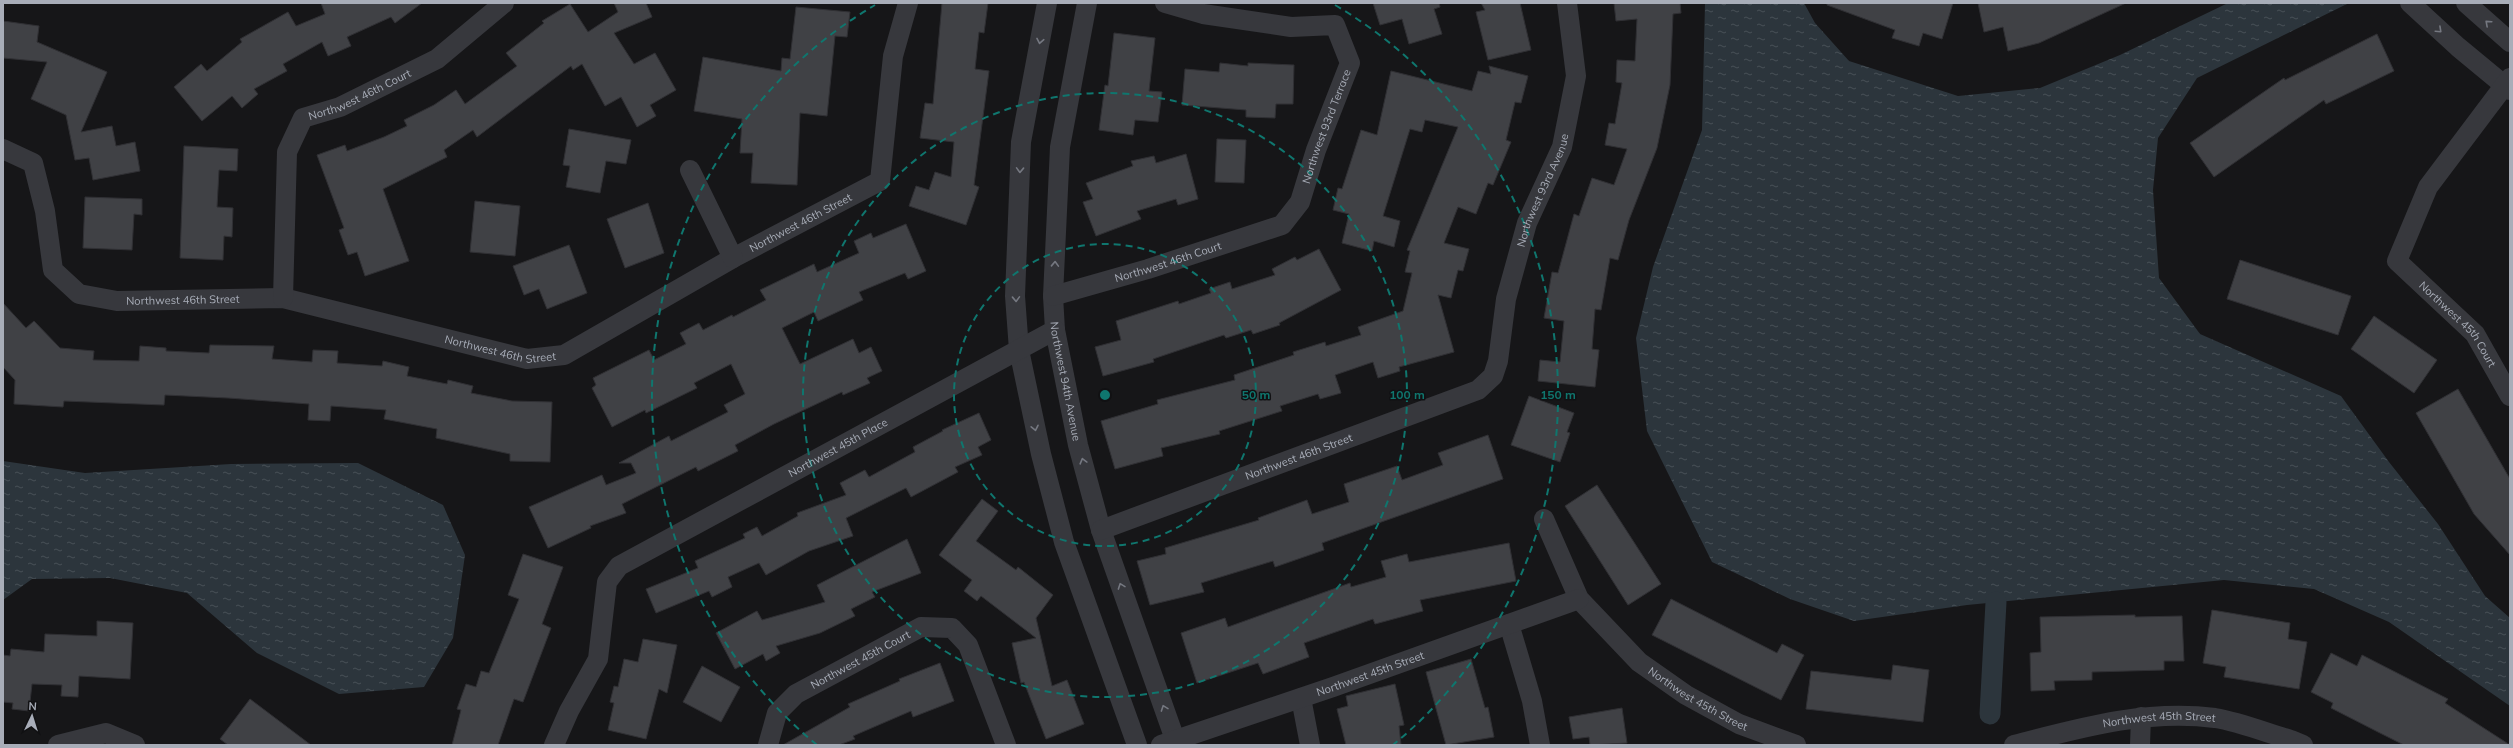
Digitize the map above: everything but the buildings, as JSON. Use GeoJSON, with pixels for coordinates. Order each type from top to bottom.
{"type":"FeatureCollection","features":[{"type":"Feature","properties":{"kind":"street","name":"Northwest 46th Court"},"geometry":{"type":"LineString","coordinates":[[283,298],[287,152],[304,118],[340,108],[437,59],[504,3]]}},
{"type":"Feature","properties":{"kind":"street","name":"Northwest 46th Street"},"geometry":{"type":"LineString","coordinates":[[3,149],[33,163],[45,211],[53,270],[79,294],[117,301],[283,298],[527,359],[564,355],[733,258],[880,181],[893,56],[908,3]]}},
{"type":"Feature","properties":{"kind":"street"},"geometry":{"type":"LineString","coordinates":[[1047,3],[1021,142],[1015,296],[1019,350],[1041,454],[1064,542],[1137,745]]}},
{"type":"Feature","properties":{"kind":"street","name":"Northwest 94th Avenue"},"geometry":{"type":"LineString","coordinates":[[1087,3],[1060,147],[1054,296],[1055,330],[1078,445],[1101,530],[1171,744]]}},
{"type":"Feature","properties":{"kind":"street","name":"Northwest 93rd Terrace"},"geometry":{"type":"LineString","coordinates":[[1165,3],[1203,14],[1291,27],[1335,25],[1350,64],[1316,150],[1300,202],[1282,225]]}},
{"type":"Feature","properties":{"kind":"street","name":"Northwest 93rd Avenue"},"geometry":{"type":"LineString","coordinates":[[1493,376],[1498,361],[1506,298],[1527,223],[1562,147],[1576,76],[1567,3]]}},
{"type":"Feature","properties":{"kind":"street"},"geometry":{"type":"LineString","coordinates":[[2410,3],[2508,85]]}},
{"type":"Feature","properties":{"kind":"street"},"geometry":{"type":"LineString","coordinates":[[2466,3],[2510,42]]}},
{"type":"Feature","properties":{"kind":"street","name":"Northwest 45th Court"},"geometry":{"type":"LineString","coordinates":[[2508,85],[2428,187],[2397,261],[2474,334],[2510,396]]}},
{"type":"Feature","properties":{"kind":"street"},"geometry":{"type":"LineString","coordinates":[[690,170],[733,258]]}},
{"type":"Feature","properties":{"kind":"street","name":"Northwest 46th Court"},"geometry":{"type":"LineString","coordinates":[[1054,296],[1148,269],[1282,225]]}},
{"type":"Feature","properties":{"kind":"street","name":"Northwest 45th Place"},"geometry":{"type":"LineString","coordinates":[[554,745],[569,711],[598,659],[607,582],[619,566],[1055,330]]}},
{"type":"Feature","properties":{"kind":"street","name":"Northwest 46th Street"},"geometry":{"type":"LineString","coordinates":[[1101,530],[1478,390],[1493,376]]}},
{"type":"Feature","properties":{"kind":"street","name":"Northwest 45th Street"},"geometry":{"type":"LineString","coordinates":[[1544,519],[1579,598],[1639,662],[1686,695],[1739,724],[1772,741],[1796,745]]}},
{"type":"Feature","properties":{"kind":"street","name":"Northwest 45th Street"},"geometry":{"type":"LineString","coordinates":[[1171,744],[1510,624],[1579,598]]}},
{"type":"Feature","properties":{"kind":"street"},"geometry":{"type":"LineString","coordinates":[[1510,624],[1532,702],[1540,745]]}},
{"type":"Feature","properties":{"kind":"street","name":"Northwest 45th Court"},"geometry":{"type":"LineString","coordinates":[[768,745],[777,713],[796,694],[921,627],[952,628],[968,645],[1006,745]]}},
{"type":"Feature","properties":{"kind":"street"},"geometry":{"type":"LineString","coordinates":[[1300,698],[1310,745]]}},
{"type":"Feature","properties":{"kind":"street"},"geometry":{"type":"LineString","coordinates":[[2140,745],[2141,717]]}},
{"type":"Feature","properties":{"kind":"street","name":"Northwest 45th Street"},"geometry":{"type":"LineString","coordinates":[[2014,745],[2090,725],[2141,717],[2216,718],[2291,740],[2303,745]]}},
{"type":"Feature","properties":{"kind":"street"},"geometry":{"type":"LineString","coordinates":[[58,745],[106,733],[134,745]]}},
{"type":"Feature","properties":{"kind":"water"},"geometry":{"type":"Polygon","coordinates":[[[1705,3],[1804,3],[1815,23],[1849,61],[1958,96],[2040,88],[2120,55],[2228,3],[2349,3],[2197,78],[2158,138],[2153,190],[2159,278],[2200,334],[2341,396],[2389,462],[2438,524],[2485,596],[2510,618],[2510,706],[2389,622],[2314,589],[2224,580],[1967,605],[1854,621],[1790,599],[1712,562],[1647,431],[1636,338],[1653,267],[1702,130],[1705,3]]]}},
{"type":"Feature","properties":{"kind":"water"},"geometry":{"type":"Polygon","coordinates":[[[3,461],[85,473],[231,464],[358,463],[443,505],[465,555],[453,638],[424,687],[339,694],[257,653],[187,593],[110,578],[32,579],[3,600],[3,461]]]}},
{"type":"Feature","properties":{"kind":"waterway"},"geometry":{"type":"LineString","coordinates":[[1990,714],[1996,602]]}}]}
